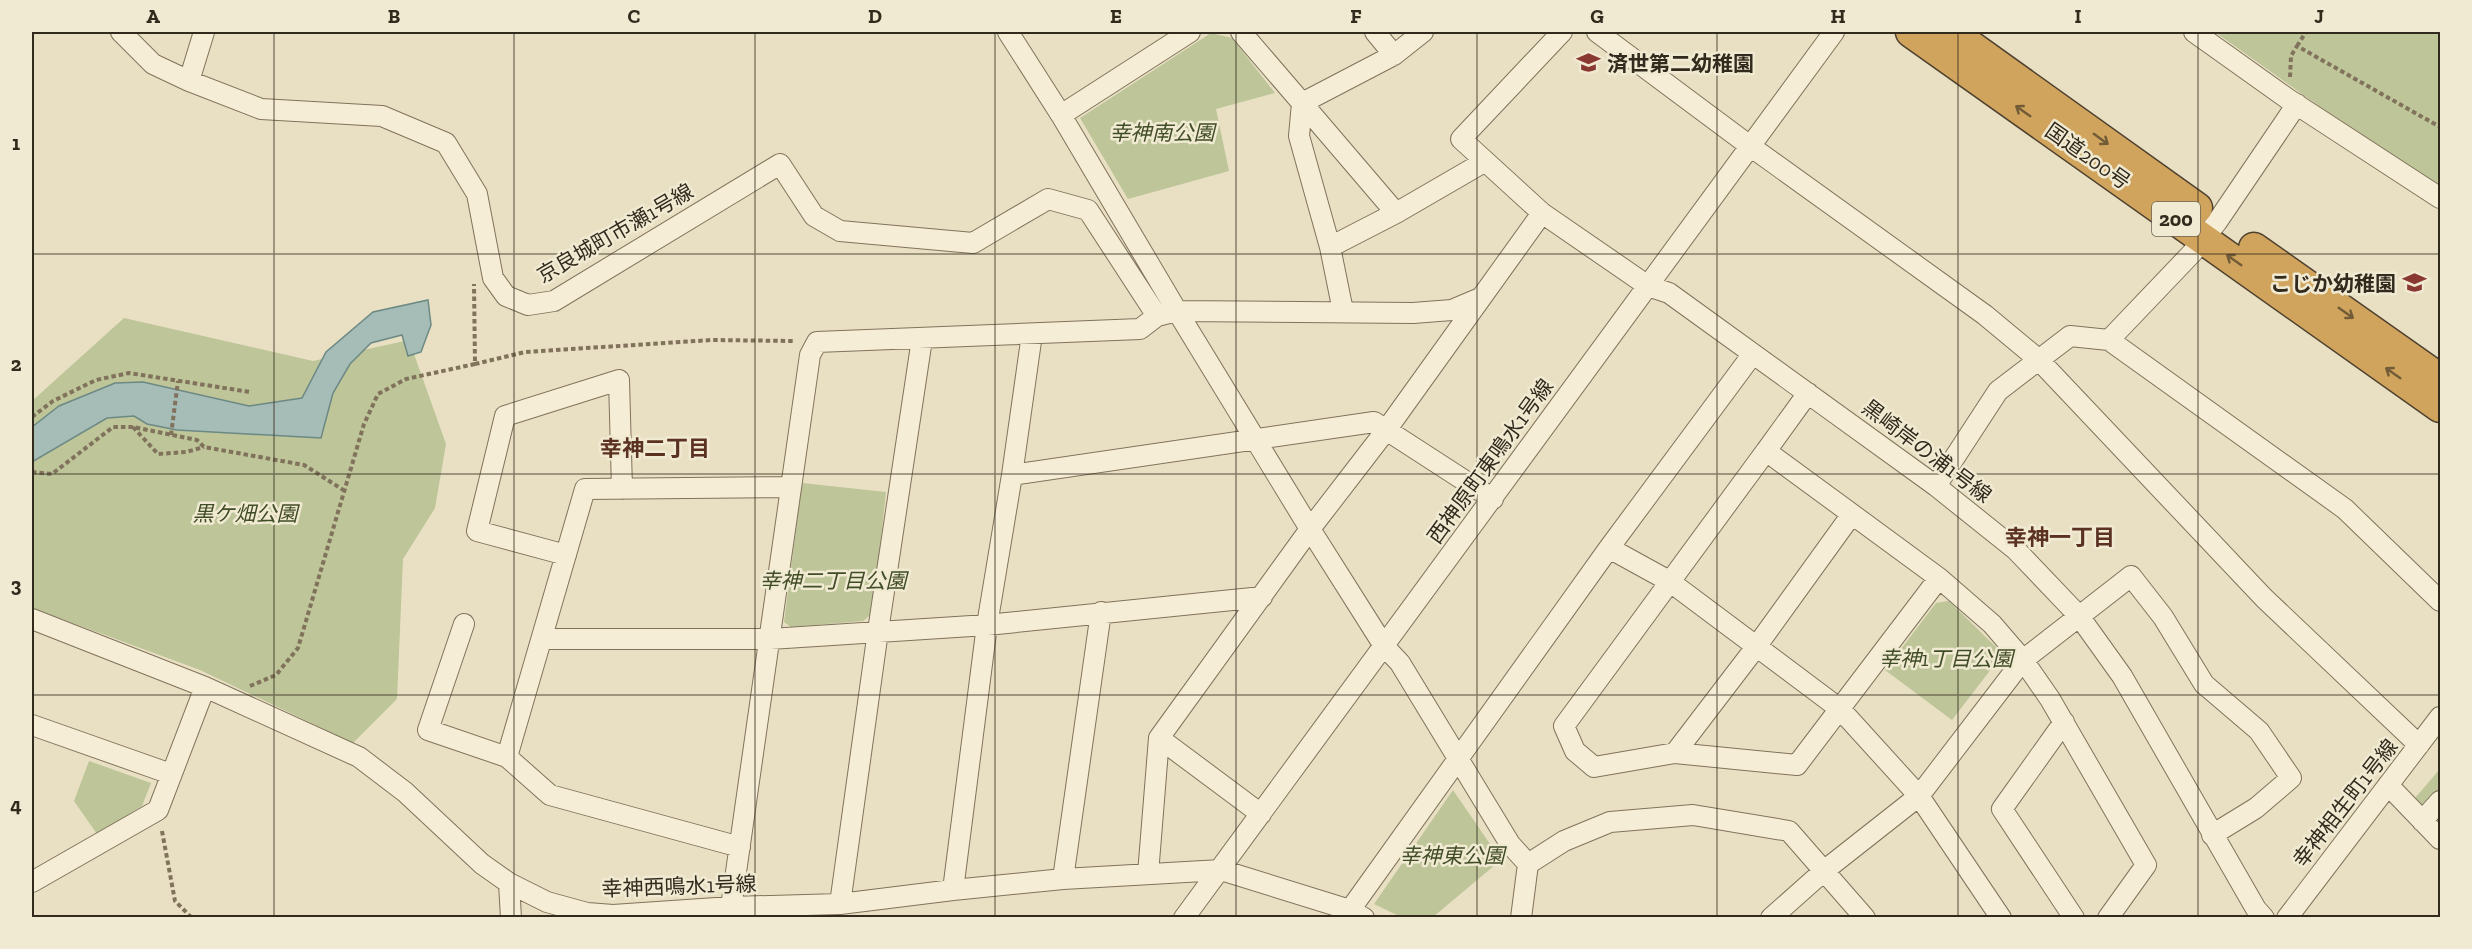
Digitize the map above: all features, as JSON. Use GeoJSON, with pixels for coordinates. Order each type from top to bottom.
{"type":"FeatureCollection","features":[{"type":"Feature","properties":{"kind":"highway","name":"国道200号"},"geometry":{"type":"LineString","coordinates":[[1911,32],[2440,380]]}},
{"type":"Feature","properties":{"kind":"highway","name":"国道200号"},"geometry":{"type":"LineString","coordinates":[[1951,32],[2440,407]]}},
{"type":"Feature","properties":{"kind":"street","name":"京良城町市瀬1号線"},"geometry":{"type":"LineString","coordinates":[[121,32],[153,64],[189,81],[261,109],[382,116],[446,143],[477,194],[493,278],[506,296],[528,305],[554,301],[780,164],[814,216],[840,231],[973,243],[1048,199],[1088,210],[1157,316]]}},
{"type":"Feature","properties":{"kind":"street"},"geometry":{"type":"LineString","coordinates":[[189,81],[204,32]]}},
{"type":"Feature","properties":{"kind":"street"},"geometry":{"type":"LineString","coordinates":[[1008,32],[1061,115],[1310,529],[1384,646],[1400,663],[1510,844],[1528,864],[1521,918]]}},
{"type":"Feature","properties":{"kind":"street"},"geometry":{"type":"LineString","coordinates":[[1061,115],[1190,32]]}},
{"type":"Feature","properties":{"kind":"street"},"geometry":{"type":"LineString","coordinates":[[1241,32],[1396,213]]}},
{"type":"Feature","properties":{"kind":"street"},"geometry":{"type":"LineString","coordinates":[[1375,32],[1394,55]]}},
{"type":"Feature","properties":{"kind":"street"},"geometry":{"type":"LineString","coordinates":[[1302,103],[1394,55],[1423,32]]}},
{"type":"Feature","properties":{"kind":"street","name":"黒崎岸の浦1号線"},"geometry":{"type":"LineString","coordinates":[[1562,32],[1461,139],[1542,213],[1648,286],[1669,293],[1936,486],[2016,550],[2079,616],[2122,676],[2212,835],[2256,909],[2264,918]]}},
{"type":"Feature","properties":{"kind":"street"},"geometry":{"type":"LineString","coordinates":[[1597,32],[1750,146],[1985,315],[2038,358],[2264,598],[2419,745]]}},
{"type":"Feature","properties":{"kind":"street","name":"西神原町東鳴水1号線"},"geometry":{"type":"LineString","coordinates":[[1185,918],[1833,32]]}},
{"type":"Feature","properties":{"kind":"street"},"geometry":{"type":"LineString","coordinates":[[2194,32],[2292,101],[2440,198]]}},
{"type":"Feature","properties":{"kind":"street"},"geometry":{"type":"LineString","coordinates":[[2109,340],[2210,230],[2292,101]]}},
{"type":"Feature","properties":{"kind":"street"},"geometry":{"type":"LineString","coordinates":[[1302,103],[1299,135],[1330,247],[1342,311]]}},
{"type":"Feature","properties":{"kind":"street"},"geometry":{"type":"LineString","coordinates":[[1330,247],[1396,213],[1484,162]]}},
{"type":"Feature","properties":{"kind":"street"},"geometry":{"type":"LineString","coordinates":[[1148,874],[1159,738],[1310,529],[1387,429],[1542,213]]}},
{"type":"Feature","properties":{"kind":"street"},"geometry":{"type":"LineString","coordinates":[[731,907],[810,355],[817,342],[1140,329],[1157,316],[1177,311],[1413,313],[1452,310],[1478,300]]}},
{"type":"Feature","properties":{"kind":"street"},"geometry":{"type":"LineString","coordinates":[[953,890],[987,625],[1032,334]]}},
{"type":"Feature","properties":{"kind":"street"},"geometry":{"type":"LineString","coordinates":[[1936,486],[1998,391],[2038,358],[2070,336],[2109,340],[2345,509],[2440,601]]}},
{"type":"Feature","properties":{"kind":"street"},"geometry":{"type":"LineString","coordinates":[[840,904],[922,339]]}},
{"type":"Feature","properties":{"kind":"street"},"geometry":{"type":"LineString","coordinates":[[1221,870],[1357,914],[1459,758],[1609,548],[1752,355]]}},
{"type":"Feature","properties":{"kind":"street"},"geometry":{"type":"LineString","coordinates":[[566,555],[477,531],[505,416],[619,380],[622,489]]}},
{"type":"Feature","properties":{"kind":"street"},"geometry":{"type":"LineString","coordinates":[[1808,393],[1564,726],[1575,751],[1594,767],[1675,753],[1797,765],[1939,578]]}},
{"type":"Feature","properties":{"kind":"street"},"geometry":{"type":"LineString","coordinates":[[1012,475],[1374,422],[1492,499]]}},
{"type":"Feature","properties":{"kind":"street"},"geometry":{"type":"LineString","coordinates":[[1766,451],[1939,578],[1992,624],[2023,660],[2064,722],[2146,865],[2108,918]]}},
{"type":"Feature","properties":{"kind":"street"},"geometry":{"type":"LineString","coordinates":[[507,757],[585,489],[790,487]]}},
{"type":"Feature","properties":{"kind":"street"},"geometry":{"type":"LineString","coordinates":[[1675,753],[1756,647],[1852,514]]}},
{"type":"Feature","properties":{"kind":"street"},"geometry":{"type":"LineString","coordinates":[[1609,548],[1669,581],[1840,709],[1919,796],[2001,918]]}},
{"type":"Feature","properties":{"kind":"street"},"geometry":{"type":"LineString","coordinates":[[1776,916],[1825,870],[1919,796],[2023,660],[2131,576],[2163,617],[2204,684],[2259,732],[2291,778],[2256,808],[2212,835]]}},
{"type":"Feature","properties":{"kind":"street"},"geometry":{"type":"LineString","coordinates":[[543,639],[770,639],[987,625],[1262,597]]}},
{"type":"Feature","properties":{"kind":"street"},"geometry":{"type":"LineString","coordinates":[[1063,879],[1101,612]]}},
{"type":"Feature","properties":{"kind":"street","name":"幸神西鳴水1号線"},"geometry":{"type":"LineString","coordinates":[[32,619],[205,687],[359,757],[405,792],[482,864],[509,883],[547,902],[587,913],[613,915],[731,907],[840,904],[862,910],[953,890],[1063,879],[1221,870]]}},
{"type":"Feature","properties":{"kind":"street"},"geometry":{"type":"LineString","coordinates":[[464,624],[428,730],[507,757],[550,795],[740,847]]}},
{"type":"Feature","properties":{"kind":"street"},"geometry":{"type":"LineString","coordinates":[[32,882],[158,810],[205,687]]}},
{"type":"Feature","properties":{"kind":"street","name":"幸神相生町1号線"},"geometry":{"type":"LineString","coordinates":[[2287,918],[2440,720]]}},
{"type":"Feature","properties":{"kind":"street"},"geometry":{"type":"LineString","coordinates":[[2064,722],[2002,809],[2074,918]]}},
{"type":"Feature","properties":{"kind":"street"},"geometry":{"type":"LineString","coordinates":[[32,725],[171,774]]}},
{"type":"Feature","properties":{"kind":"street"},"geometry":{"type":"LineString","coordinates":[[1159,738],[1261,814]]}},
{"type":"Feature","properties":{"kind":"street"},"geometry":{"type":"LineString","coordinates":[[2388,785],[2440,839]]}},
{"type":"Feature","properties":{"kind":"street"},"geometry":{"type":"LineString","coordinates":[[2422,821],[2440,801]]}},
{"type":"Feature","properties":{"kind":"street"},"geometry":{"type":"LineString","coordinates":[[1528,864],[1564,841],[1610,822],[1693,815],[1789,831],[1865,918]]}},
{"type":"Feature","properties":{"kind":"street"},"geometry":{"type":"LineString","coordinates":[[509,883],[511,918]]}},
{"type":"Feature","properties":{"kind":"path"},"geometry":{"type":"LineString","coordinates":[[2292,101],[2291,56],[2306,32]]}},
{"type":"Feature","properties":{"kind":"path"},"geometry":{"type":"LineString","coordinates":[[2297,46],[2440,127]]}},
{"type":"Feature","properties":{"kind":"path"},"geometry":{"type":"LineString","coordinates":[[474,277],[475,364]]}},
{"type":"Feature","properties":{"kind":"path"},"geometry":{"type":"LineString","coordinates":[[247,687],[276,675],[298,648],[364,424],[378,394],[406,379],[525,352],[712,340],[817,342]]}},
{"type":"Feature","properties":{"kind":"path"},"geometry":{"type":"LineString","coordinates":[[32,417],[53,401],[96,380],[129,373],[249,392]]}},
{"type":"Feature","properties":{"kind":"path"},"geometry":{"type":"LineString","coordinates":[[171,435],[178,381]]}},
{"type":"Feature","properties":{"kind":"path"},"geometry":{"type":"LineString","coordinates":[[32,472],[52,474],[113,427],[133,427],[198,440],[204,447]]}},
{"type":"Feature","properties":{"kind":"path"},"geometry":{"type":"LineString","coordinates":[[133,427],[158,454],[186,452],[204,447],[304,465],[345,491]]}},
{"type":"Feature","properties":{"kind":"path"},"geometry":{"type":"LineString","coordinates":[[158,810],[175,901],[192,918]]}},
{"type":"Feature","properties":{"kind":"green space"},"geometry":{"type":"Polygon","coordinates":[[[2215,32],[2440,32],[2440,186],[2323,109],[2215,32]]]}},
{"type":"Feature","properties":{"kind":"green space","name":"幸神南公園"},"geometry":{"type":"Polygon","coordinates":[[[1211,33],[1232,38],[1275,93],[1216,109],[1229,171],[1128,199],[1080,118],[1211,33]]]}},
{"type":"Feature","properties":{"kind":"green space","name":"黒ケ畑公園"},"geometry":{"type":"Polygon","coordinates":[[[124,318],[313,361],[409,340],[446,444],[435,508],[403,559],[397,699],[353,743],[200,670],[32,608],[32,401],[124,318]]]}},
{"type":"Feature","properties":{"kind":"green space","name":"幸神二丁目公園"},"geometry":{"type":"Polygon","coordinates":[[[802,483],[886,492],[873,613],[863,621],[791,627],[784,622],[802,483]]]}},
{"type":"Feature","properties":{"kind":"green space","name":"幸神1丁目公園"},"geometry":{"type":"Polygon","coordinates":[[[1949,601],[1998,649],[1998,660],[1952,720],[1885,670],[1936,603],[1949,601]]]}},
{"type":"Feature","properties":{"kind":"green space"},"geometry":{"type":"Polygon","coordinates":[[[89,761],[151,783],[142,806],[97,834],[74,801],[89,761]]]}},
{"type":"Feature","properties":{"kind":"green space"},"geometry":{"type":"Polygon","coordinates":[[[2440,769],[2440,824],[2415,798],[2440,769]]]}},
{"type":"Feature","properties":{"kind":"green space","name":"幸神東公園"},"geometry":{"type":"Polygon","coordinates":[[[1453,790],[1501,860],[1433,917],[1401,917],[1374,904],[1453,790]]]}},
{"type":"Feature","properties":{"kind":"water"},"geometry":{"type":"Polygon","coordinates":[[[428,300],[431,325],[421,352],[408,356],[402,335],[371,343],[350,364],[333,393],[321,438],[177,430],[147,424],[134,416],[107,418],[32,462],[32,427],[59,406],[115,383],[143,382],[249,406],[302,398],[326,352],[373,312],[428,300]]]}},
{"type":"Feature","properties":{"kind":"place","name":"済世第二幼稚園"},"geometry":{"type":"Point","coordinates":[1589,63]}},
{"type":"Feature","properties":{"kind":"place","name":"こじか幼稚園"},"geometry":{"type":"Point","coordinates":[2414,283]}},
{"type":"Feature","properties":{"kind":"district","name":"幸神二丁目"},"geometry":{"type":"Point","coordinates":[655,448]}},
{"type":"Feature","properties":{"kind":"district","name":"幸神一丁目"},"geometry":{"type":"Point","coordinates":[2060,537]}}]}
